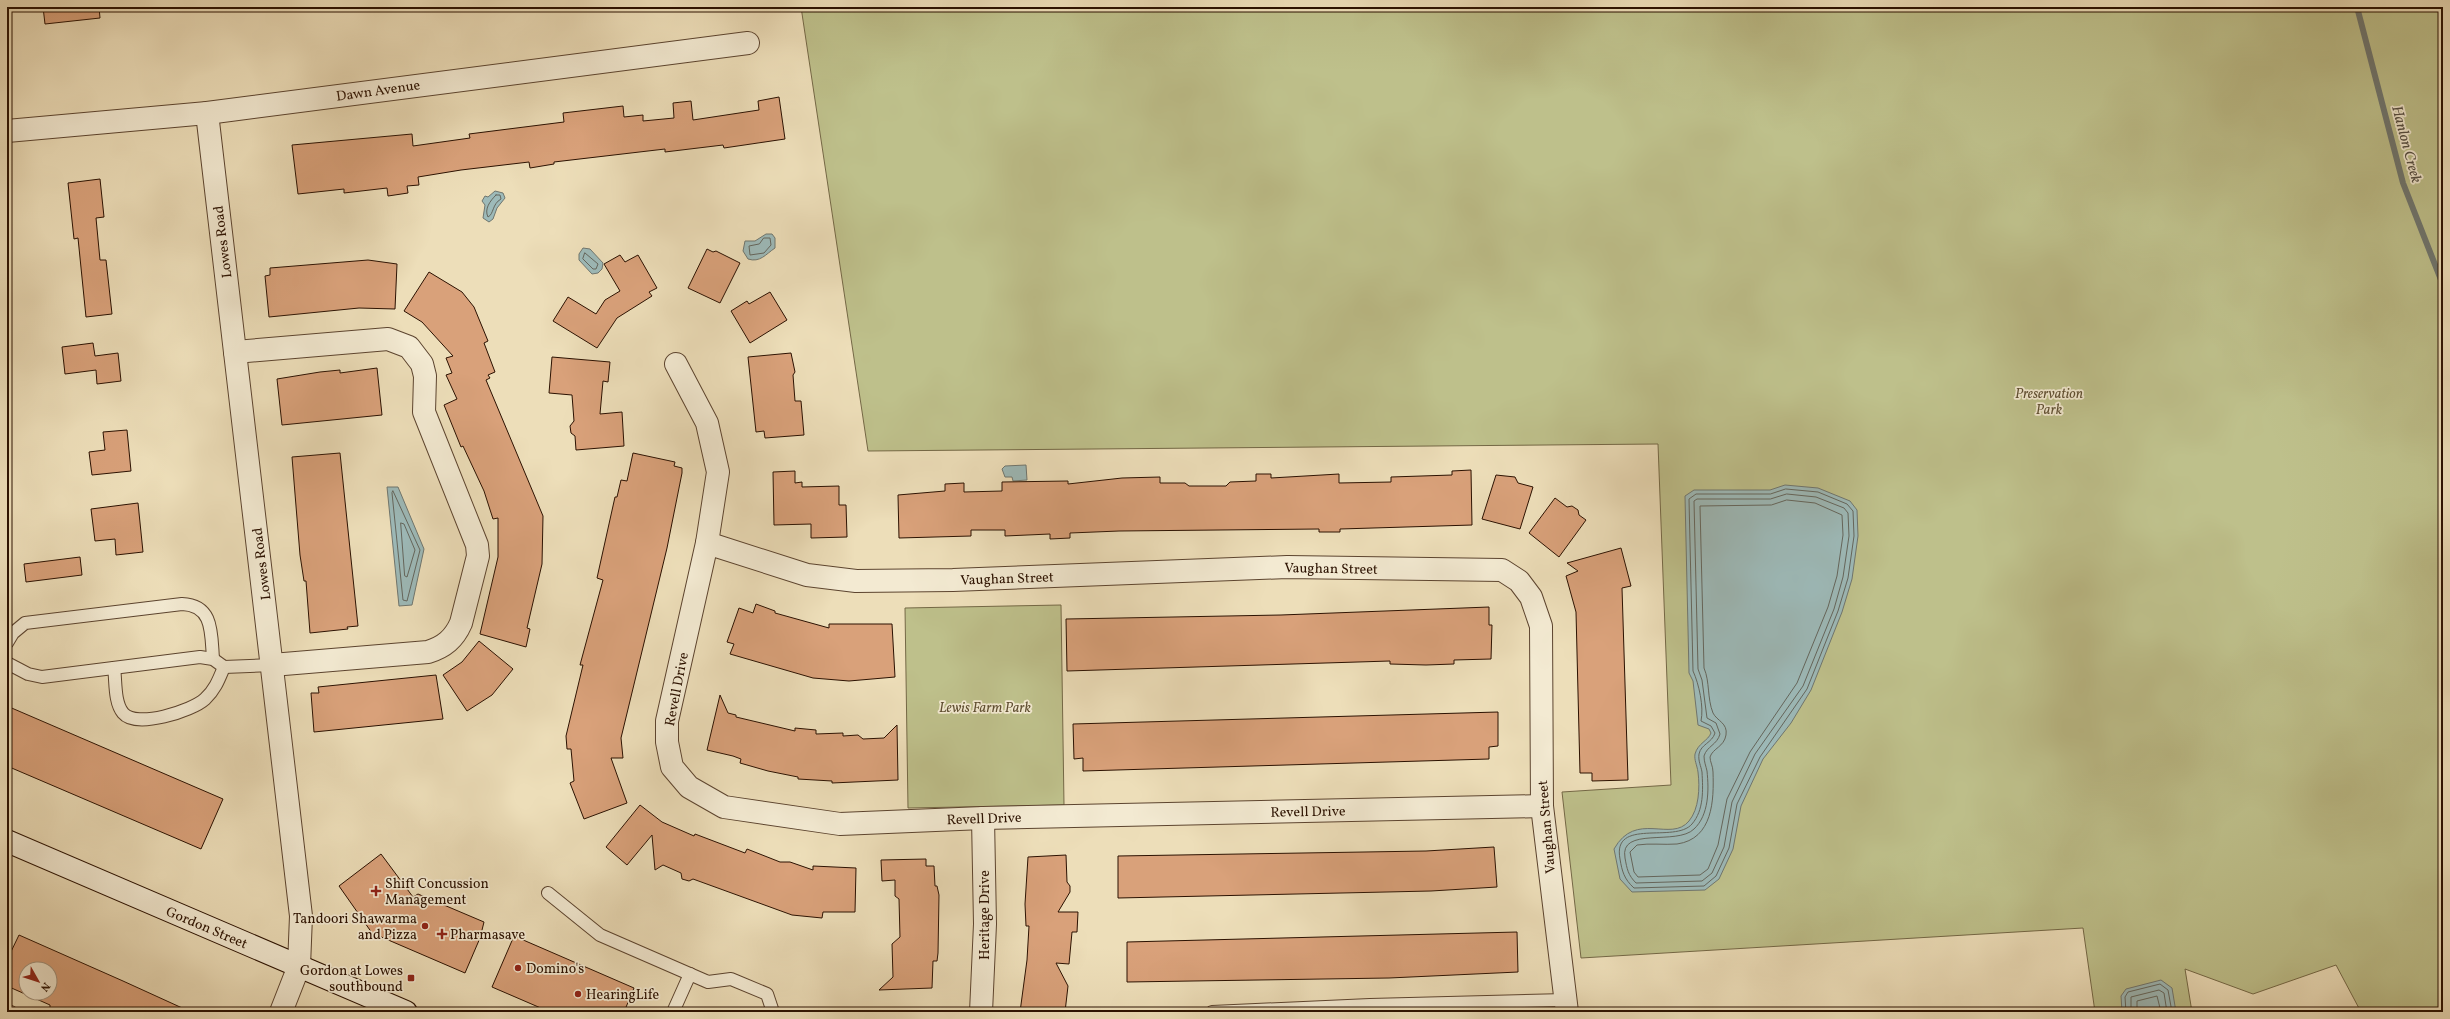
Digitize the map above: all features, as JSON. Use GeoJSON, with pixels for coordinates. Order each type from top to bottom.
{"type":"FeatureCollection","features":[{"type":"Feature","properties":{"kind":"street","name":"Dawn Avenue"},"geometry":{"type":"LineString","coordinates":[[7,131],[207,112],[748,43]]}},
{"type":"Feature","properties":{"kind":"street","name":"Lowes Road"},"geometry":{"type":"LineString","coordinates":[[207,112],[301,916],[299,966],[281,1012]]}},
{"type":"Feature","properties":{"kind":"street"},"geometry":{"type":"LineString","coordinates":[[235,352],[388,339],[409,347],[422,364],[424,376],[424,412],[477,545],[478,556],[461,623],[457,632],[445,645],[428,652],[272,665]]}},
{"type":"Feature","properties":{"kind":"street","name":"Revell Drive"},"geometry":{"type":"LineString","coordinates":[[676,364],[707,424],[718,472],[707,543],[667,721],[667,742],[672,767],[689,788],[724,806],[840,824],[983,818],[1542,806]]}},
{"type":"Feature","properties":{"kind":"street","name":"Vaughan Street"},"geometry":{"type":"LineString","coordinates":[[707,543],[807,575],[856,581],[953,580],[1287,567],[1502,570],[1519,581],[1531,597],[1541,626],[1542,806],[1566,1006]]}},
{"type":"Feature","properties":{"kind":"street","name":"Heritage Drive"},"geometry":{"type":"LineString","coordinates":[[981,1012],[986,924],[983,818]]}},
{"type":"Feature","properties":{"kind":"street","name":"Gordon Street"},"geometry":{"type":"LineString","coordinates":[[7,841],[406,1012]]}},
{"type":"Feature","properties":{"kind":"lane"},"geometry":{"type":"LineString","coordinates":[[7,643],[12,633],[24,623],[182,604],[193,604],[202,611],[209,621],[213,659]]}},
{"type":"Feature","properties":{"kind":"lane"},"geometry":{"type":"LineString","coordinates":[[7,663],[28,674],[42,677],[200,657],[213,659],[224,667],[272,665]]}},
{"type":"Feature","properties":{"kind":"lane"},"geometry":{"type":"LineString","coordinates":[[114,668],[118,703],[123,713],[130,718],[142,720],[187,710],[205,700],[216,686],[224,667]]}},
{"type":"Feature","properties":{"kind":"lane"},"geometry":{"type":"LineString","coordinates":[[548,893],[600,935],[708,982],[731,979],[767,994],[773,1012]]}},
{"type":"Feature","properties":{"kind":"lane"},"geometry":{"type":"LineString","coordinates":[[673,1012],[690,974]]}},
{"type":"Feature","properties":{"kind":"lane"},"geometry":{"type":"LineString","coordinates":[[1212,1012],[1371,1008],[1566,1006]]}},
{"type":"Feature","properties":{"kind":"green space","name":"Preservation Park"},"geometry":{"type":"Polygon","coordinates":[[[801,7],[2443,7],[2443,1012],[2361,1012],[2336,965],[2253,994],[2185,969],[2192,1012],[2095,1012],[2083,928],[1581,958],[1562,792],[1671,785],[1658,444],[868,451],[801,7]]]}},
{"type":"Feature","properties":{"kind":"green space","name":"Lewis Farm Park"},"geometry":{"type":"Polygon","coordinates":[[[1061,605],[1064,805],[908,808],[905,608],[1061,605]]]}},
{"type":"Feature","properties":{"kind":"water"},"geometry":{"type":"Polygon","coordinates":[[[495,191],[503,193],[505,198],[497,208],[493,219],[489,222],[483,218],[485,205],[482,201],[485,196],[488,197],[495,191]]]}},
{"type":"Feature","properties":{"kind":"water"},"geometry":{"type":"Polygon","coordinates":[[[766,234],[772,234],[775,238],[775,248],[759,259],[748,259],[743,251],[745,241],[755,241],[766,234]]]}},
{"type":"Feature","properties":{"kind":"water"},"geometry":{"type":"Polygon","coordinates":[[[583,248],[590,249],[603,263],[602,269],[598,273],[592,274],[579,260],[579,254],[583,248]]]}},
{"type":"Feature","properties":{"kind":"water"},"geometry":{"type":"Polygon","coordinates":[[[1026,465],[1027,480],[1013,481],[1012,477],[1005,477],[1002,469],[1005,466],[1026,465]]]}},
{"type":"Feature","properties":{"kind":"water"},"geometry":{"type":"Polygon","coordinates":[[[1785,485],[1818,488],[1850,501],[1857,510],[1858,536],[1852,579],[1842,612],[1811,690],[1791,723],[1763,759],[1741,806],[1733,849],[1719,879],[1705,890],[1632,892],[1620,879],[1614,849],[1623,838],[1632,831],[1643,829],[1673,829],[1682,827],[1689,821],[1695,811],[1699,791],[1698,772],[1695,760],[1696,750],[1710,736],[1711,733],[1709,729],[1698,725],[1693,681],[1689,673],[1685,496],[1694,490],[1770,490],[1785,485]]]}},
{"type":"Feature","properties":{"kind":"water"},"geometry":{"type":"Polygon","coordinates":[[[387,487],[398,487],[424,549],[412,605],[399,606],[387,487]]]}},
{"type":"Feature","properties":{"kind":"water"},"geometry":{"type":"Polygon","coordinates":[[[2161,980],[2172,988],[2176,1012],[2122,1012],[2121,996],[2126,989],[2161,980]]]}},
{"type":"Feature","properties":{"kind":"building"},"geometry":{"type":"Polygon","coordinates":[[[43,7],[99,7],[100,18],[45,24],[43,7]]]}},
{"type":"Feature","properties":{"kind":"building"},"geometry":{"type":"Polygon","coordinates":[[[779,97],[785,139],[724,148],[723,145],[665,152],[665,149],[554,162],[554,164],[530,168],[529,162],[461,170],[418,177],[419,185],[407,186],[408,193],[388,196],[387,188],[344,193],[344,189],[298,194],[292,145],[412,134],[413,146],[470,138],[469,134],[564,122],[563,113],[623,106],[624,117],[643,115],[643,121],[674,118],[673,103],[691,101],[693,120],[759,110],[758,101],[779,97]]]}},
{"type":"Feature","properties":{"kind":"building"},"geometry":{"type":"Polygon","coordinates":[[[100,179],[104,217],[96,218],[100,260],[106,260],[112,314],[86,317],[78,238],[74,239],[68,183],[100,179]]]}},
{"type":"Feature","properties":{"kind":"building"},"geometry":{"type":"Polygon","coordinates":[[[707,249],[713,252],[716,251],[740,263],[720,303],[688,288],[707,249]]]}},
{"type":"Feature","properties":{"kind":"building"},"geometry":{"type":"Polygon","coordinates":[[[620,255],[625,262],[638,255],[657,288],[649,292],[652,296],[617,318],[597,348],[553,321],[568,297],[596,314],[605,300],[620,291],[604,264],[620,255]]]}},
{"type":"Feature","properties":{"kind":"building"},"geometry":{"type":"Polygon","coordinates":[[[368,260],[397,264],[395,309],[359,308],[269,317],[265,276],[270,275],[270,268],[368,260]]]}},
{"type":"Feature","properties":{"kind":"building"},"geometry":{"type":"Polygon","coordinates":[[[429,272],[462,292],[474,307],[488,341],[484,343],[495,372],[488,375],[490,378],[486,380],[543,516],[542,564],[527,628],[530,629],[526,647],[480,634],[498,557],[498,518],[493,519],[484,491],[463,446],[461,447],[444,405],[457,399],[446,375],[452,373],[446,358],[453,356],[422,322],[404,311],[429,272]]]}},
{"type":"Feature","properties":{"kind":"building"},"geometry":{"type":"Polygon","coordinates":[[[770,292],[787,320],[750,343],[731,311],[747,301],[749,304],[770,292]]]}},
{"type":"Feature","properties":{"kind":"building"},"geometry":{"type":"Polygon","coordinates":[[[93,343],[95,356],[118,353],[121,381],[97,384],[96,370],[65,374],[62,347],[93,343]]]}},
{"type":"Feature","properties":{"kind":"building"},"geometry":{"type":"Polygon","coordinates":[[[791,353],[795,372],[793,375],[795,401],[801,401],[804,435],[765,438],[764,431],[756,432],[748,357],[791,353]]]}},
{"type":"Feature","properties":{"kind":"building"},"geometry":{"type":"Polygon","coordinates":[[[552,357],[610,362],[608,382],[603,381],[600,414],[622,412],[624,446],[576,450],[575,436],[571,433],[570,426],[574,421],[572,395],[549,393],[552,357]]]}},
{"type":"Feature","properties":{"kind":"building"},"geometry":{"type":"Polygon","coordinates":[[[377,368],[382,415],[282,425],[277,379],[320,372],[340,370],[340,373],[377,368]]]}},
{"type":"Feature","properties":{"kind":"building"},"geometry":{"type":"Polygon","coordinates":[[[127,430],[131,471],[92,475],[89,452],[105,450],[103,432],[127,430]]]}},
{"type":"Feature","properties":{"kind":"building"},"geometry":{"type":"Polygon","coordinates":[[[340,453],[358,626],[347,627],[348,629],[310,633],[306,581],[304,581],[300,555],[292,457],[340,453]]]}},
{"type":"Feature","properties":{"kind":"building"},"geometry":{"type":"Polygon","coordinates":[[[633,453],[675,462],[674,466],[682,468],[682,473],[667,548],[621,738],[623,758],[611,758],[627,803],[584,819],[570,783],[574,781],[571,749],[567,749],[566,736],[583,665],[580,665],[603,580],[597,578],[615,497],[617,497],[621,480],[627,481],[633,453]]]}},
{"type":"Feature","properties":{"kind":"building"},"geometry":{"type":"Polygon","coordinates":[[[1471,470],[1472,525],[1340,529],[1340,532],[1319,532],[1319,529],[1119,531],[1070,533],[1070,538],[1050,539],[1050,534],[1005,536],[1005,530],[971,530],[971,536],[899,538],[898,495],[945,491],[945,484],[964,483],[964,492],[1002,491],[1002,482],[1068,481],[1068,484],[1122,478],[1160,477],[1160,483],[1185,483],[1189,486],[1226,486],[1230,482],[1256,481],[1256,474],[1271,474],[1271,478],[1339,474],[1339,483],[1391,482],[1391,477],[1452,475],[1452,471],[1471,470]]]}},
{"type":"Feature","properties":{"kind":"building"},"geometry":{"type":"Polygon","coordinates":[[[795,471],[795,483],[802,482],[802,487],[839,486],[839,505],[846,505],[847,537],[811,538],[811,524],[774,525],[773,472],[795,471]]]}},
{"type":"Feature","properties":{"kind":"building"},"geometry":{"type":"Polygon","coordinates":[[[1496,475],[1515,477],[1518,483],[1533,487],[1520,529],[1482,519],[1496,475]]]}},
{"type":"Feature","properties":{"kind":"building"},"geometry":{"type":"Polygon","coordinates":[[[1555,498],[1567,507],[1572,506],[1578,510],[1579,515],[1586,520],[1559,557],[1529,533],[1555,498]]]}},
{"type":"Feature","properties":{"kind":"building"},"geometry":{"type":"Polygon","coordinates":[[[138,503],[143,552],[116,555],[115,539],[95,541],[91,509],[138,503]]]}},
{"type":"Feature","properties":{"kind":"building"},"geometry":{"type":"Polygon","coordinates":[[[1621,548],[1631,586],[1622,588],[1628,780],[1592,781],[1592,773],[1580,773],[1576,612],[1566,576],[1578,571],[1567,563],[1621,548]]]}},
{"type":"Feature","properties":{"kind":"building"},"geometry":{"type":"Polygon","coordinates":[[[80,557],[82,575],[26,582],[24,564],[80,557]]]}},
{"type":"Feature","properties":{"kind":"building"},"geometry":{"type":"Polygon","coordinates":[[[756,604],[775,611],[775,613],[829,628],[829,624],[892,624],[895,677],[849,681],[813,678],[730,654],[734,644],[727,642],[739,608],[753,613],[756,604]]]}},
{"type":"Feature","properties":{"kind":"building"},"geometry":{"type":"Polygon","coordinates":[[[1489,607],[1489,625],[1492,625],[1491,659],[1454,660],[1454,664],[1426,665],[1390,664],[1390,661],[1067,671],[1066,619],[1281,615],[1489,607]]]}},
{"type":"Feature","properties":{"kind":"building"},"geometry":{"type":"Polygon","coordinates":[[[479,641],[513,669],[492,695],[467,711],[443,675],[462,662],[479,641]]]}},
{"type":"Feature","properties":{"kind":"building"},"geometry":{"type":"Polygon","coordinates":[[[436,675],[443,719],[314,732],[311,693],[319,693],[318,687],[436,675]]]}},
{"type":"Feature","properties":{"kind":"building"},"geometry":{"type":"Polygon","coordinates":[[[720,695],[728,713],[736,715],[736,717],[795,731],[795,728],[816,730],[816,734],[843,733],[843,736],[858,735],[863,739],[884,738],[897,725],[898,780],[832,783],[832,781],[798,779],[798,777],[768,771],[740,763],[741,759],[707,750],[720,695]]]}},
{"type":"Feature","properties":{"kind":"building"},"geometry":{"type":"Polygon","coordinates":[[[7,706],[223,799],[201,849],[7,766],[7,706]]]}},
{"type":"Feature","properties":{"kind":"building"},"geometry":{"type":"Polygon","coordinates":[[[1498,712],[1498,746],[1489,747],[1489,759],[1083,771],[1083,758],[1074,759],[1073,724],[1498,712]]]}},
{"type":"Feature","properties":{"kind":"building"},"geometry":{"type":"Polygon","coordinates":[[[640,805],[662,822],[694,836],[695,834],[745,853],[747,849],[780,862],[790,862],[813,870],[813,866],[856,868],[855,912],[823,912],[822,918],[792,915],[693,879],[689,881],[682,879],[681,873],[663,865],[655,870],[652,835],[627,865],[606,847],[640,805]]]}},
{"type":"Feature","properties":{"kind":"building"},"geometry":{"type":"Polygon","coordinates":[[[1494,847],[1497,887],[1431,891],[1118,898],[1118,856],[1426,851],[1494,847]]]}},
{"type":"Feature","properties":{"kind":"building"},"geometry":{"type":"Polygon","coordinates":[[[381,854],[413,897],[418,894],[484,922],[480,938],[465,973],[372,933],[339,886],[381,854]]]}},
{"type":"Feature","properties":{"kind":"building"},"geometry":{"type":"Polygon","coordinates":[[[1066,855],[1067,882],[1070,886],[1070,892],[1058,912],[1078,912],[1077,932],[1072,932],[1069,964],[1056,963],[1068,986],[1065,1012],[1020,1012],[1027,960],[1029,926],[1026,926],[1025,904],[1028,857],[1066,855]]]}},
{"type":"Feature","properties":{"kind":"building"},"geometry":{"type":"Polygon","coordinates":[[[926,859],[926,866],[934,866],[935,886],[937,886],[939,895],[938,953],[937,961],[933,961],[932,988],[879,990],[893,977],[892,944],[900,937],[899,899],[895,896],[895,880],[882,881],[881,860],[926,859]]]}},
{"type":"Feature","properties":{"kind":"building"},"geometry":{"type":"Polygon","coordinates":[[[1517,932],[1518,972],[1389,978],[1127,982],[1127,942],[1517,932]]]}},
{"type":"Feature","properties":{"kind":"building"},"geometry":{"type":"Polygon","coordinates":[[[19,935],[191,1012],[50,1012],[50,1005],[41,1001],[58,1001],[58,961],[18,961],[18,991],[7,986],[7,960],[19,935]]]}},
{"type":"Feature","properties":{"kind":"building"},"geometry":{"type":"Polygon","coordinates":[[[514,936],[634,988],[624,1012],[550,1012],[492,987],[514,936]]]}},
{"type":"Feature","properties":{"kind":"waterway","name":"Hanlon Creek"},"geometry":{"type":"LineString","coordinates":[[2357,7],[2403,183],[2443,285]]}},
{"type":"Feature","properties":{"kind":"place","name":"Shift Concussion Management"},"geometry":{"type":"Point","coordinates":[376,891]}},
{"type":"Feature","properties":{"kind":"place","name":"Tandoori Shawarma and Pizza"},"geometry":{"type":"Point","coordinates":[425,926]}},
{"type":"Feature","properties":{"kind":"place","name":"Pharmasave"},"geometry":{"type":"Point","coordinates":[442,934]}},
{"type":"Feature","properties":{"kind":"place","name":"Domino's"},"geometry":{"type":"Point","coordinates":[518,968]}},
{"type":"Feature","properties":{"kind":"place","name":"Gordon at Lowes southbound"},"geometry":{"type":"Point","coordinates":[411,978]}},
{"type":"Feature","properties":{"kind":"place","name":"HearingLife"},"geometry":{"type":"Point","coordinates":[578,994]}}]}
